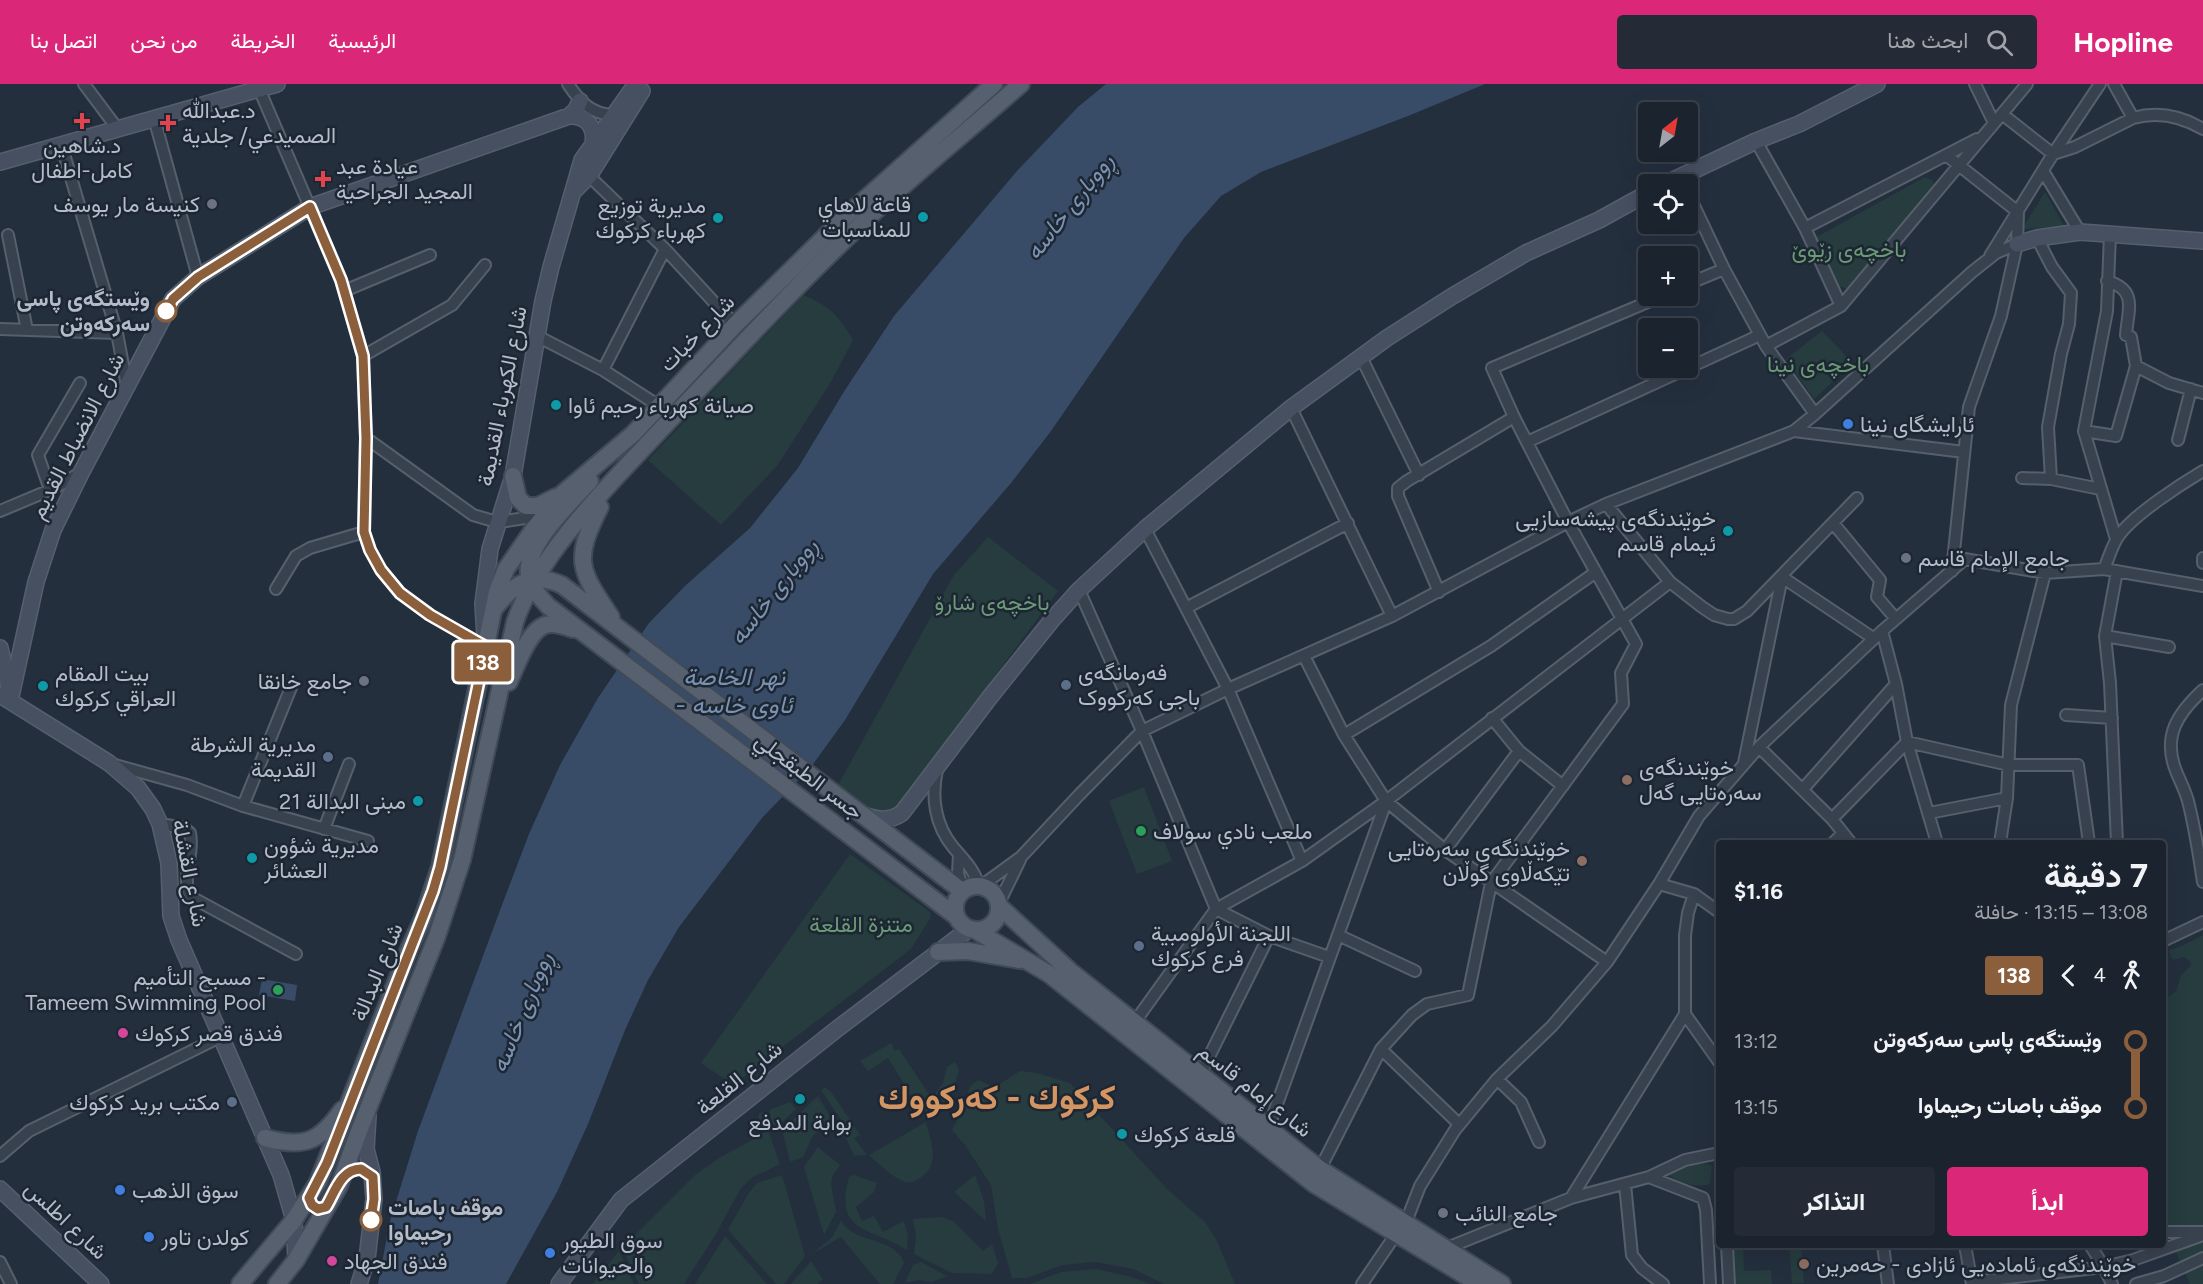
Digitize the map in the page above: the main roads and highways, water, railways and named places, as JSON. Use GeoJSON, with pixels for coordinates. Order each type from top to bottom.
{"type":"FeatureCollection","features":[{"type":"Feature","properties":{"kind":"main road","name":"شارع خبات"},"geometry":{"type":"LineString","coordinates":[[486,647],[499,583],[533,530],[562,494],[633,434],[735,325],[845,217],[994,84]]}},
{"type":"Feature","properties":{"kind":"main road","name":"شارع خبات"},"geometry":{"type":"LineString","coordinates":[[532,585],[555,549],[614,480],[757,327],[872,214],[1021,84]]}},
{"type":"Feature","properties":{"kind":"main road"},"geometry":{"type":"LineString","coordinates":[[494,609],[510,592],[532,585],[528,566],[543,535],[633,434]]}},
{"type":"Feature","properties":{"kind":"main road"},"geometry":{"type":"LineString","coordinates":[[513,476],[518,498],[526,506],[538,506],[562,494]]}},
{"type":"Feature","properties":{"kind":"main road"},"geometry":{"type":"LineString","coordinates":[[614,480],[585,539],[582,560],[589,582],[620,630]]}},
{"type":"Feature","properties":{"kind":"main road","name":"جسر الطبقجلي"},"geometry":{"type":"LineString","coordinates":[[957,917],[580,631],[548,606],[532,585],[547,579],[562,585],[861,814],[971,888]]}},
{"type":"Feature","properties":{"kind":"main road","name":"شارع البدالة"},"geometry":{"type":"LineString","coordinates":[[277,1284],[296,1260],[342,1178],[437,936],[462,861],[515,622],[532,585]]}},
{"type":"Feature","properties":{"kind":"main road"},"geometry":{"type":"LineString","coordinates":[[496,710],[527,645],[540,628],[549,624],[580,631]]}},
{"type":"Feature","properties":{"kind":"main road","name":"شارع البدالة"},"geometry":{"type":"LineString","coordinates":[[240,1284],[294,1220],[309,1198],[327,1163],[423,918],[440,867],[486,647]]}},
{"type":"Feature","properties":{"kind":"main road"},"geometry":{"type":"LineString","coordinates":[[971,888],[992,892],[999,904],[999,912],[993,924],[987,928],[972,930],[957,917],[955,906],[971,888]]}},
{"type":"Feature","properties":{"kind":"main road","name":"شارع إمام قاسم"},"geometry":{"type":"LineString","coordinates":[[999,904],[1049,954],[1134,1023],[1320,1169],[1479,1284]]}},
{"type":"Feature","properties":{"kind":"main road","name":"شارع إمام قاسم"},"geometry":{"type":"LineString","coordinates":[[972,930],[1049,974],[1314,1184],[1401,1228],[1447,1248],[1502,1284]]}},
{"type":"Feature","properties":{"kind":"main road"},"geometry":{"type":"LineString","coordinates":[[938,952],[968,951],[1030,962]]}},
{"type":"Feature","properties":{"kind":"main road"},"geometry":{"type":"LineString","coordinates":[[265,1138],[292,1144],[313,1140],[334,1121],[355,1089]]}},
{"type":"Feature","properties":{"kind":"main road"},"geometry":{"type":"LineString","coordinates":[[309,1198],[314,1207],[318,1209],[326,1207]]}},
{"type":"Feature","properties":{"kind":"water","name":"نهر الخاصة - ئاوی خاسە"},"geometry":{"type":"Polygon","coordinates":[[[1106,84],[1485,84],[1261,172],[1221,196],[1184,238],[1051,431],[1011,483],[933,574],[845,720],[811,767],[762,818],[679,927],[648,980],[557,1192],[506,1284],[378,1284],[390,1221],[418,1131],[499,913],[529,834],[560,765],[598,698],[649,623],[685,586],[750,528],[798,468],[845,390],[894,316],[1017,171],[1078,107],[1106,84]]]}},
{"type":"Feature","properties":{"kind":"water","name":"مسبح التأميم - Tameem Swimming Pool"},"geometry":{"type":"Polygon","coordinates":[[[262,979],[297,985],[295,1001],[259,995],[262,979]]]}},
{"type":"Feature","properties":{"kind":"place","name":"د.شاهين كامل-اطفال"},"geometry":{"type":"Point","coordinates":[82,121]}},
{"type":"Feature","properties":{"kind":"place","name":"د.عبدالله الصميدعي/ جلدية"},"geometry":{"type":"Point","coordinates":[168,123]}},
{"type":"Feature","properties":{"kind":"place","name":"عيادة عبد المجيد الجراحية"},"geometry":{"type":"Point","coordinates":[323,179]}},
{"type":"Feature","properties":{"kind":"place","name":"كنيسة مار يوسف"},"geometry":{"type":"Point","coordinates":[212,204]}},
{"type":"Feature","properties":{"kind":"place","name":"قاعة لاهاي للمناسبات"},"geometry":{"type":"Point","coordinates":[923,217]}},
{"type":"Feature","properties":{"kind":"place","name":"مديرية توزيع كهرباء كركوك"},"geometry":{"type":"Point","coordinates":[718,218]}},
{"type":"Feature","properties":{"kind":"place","name":"وێستگەی پاسی سەرکەوتن"},"geometry":{"type":"Point","coordinates":[166,311]}},
{"type":"Feature","properties":{"kind":"place","name":"صيانة كهرباء رحيم ئاوا"},"geometry":{"type":"Point","coordinates":[556,405]}},
{"type":"Feature","properties":{"kind":"place","name":"ئارایشگای نینا"},"geometry":{"type":"Point","coordinates":[1848,424]}},
{"type":"Feature","properties":{"kind":"place","name":"خوێندنگەی پیشەسازیی ئیمام قاسم"},"geometry":{"type":"Point","coordinates":[1728,531]}},
{"type":"Feature","properties":{"kind":"place","name":"جامع الإمام قاسم"},"geometry":{"type":"Point","coordinates":[1906,558]}},
{"type":"Feature","properties":{"kind":"place","name":"جامع خانقا"},"geometry":{"type":"Point","coordinates":[364,681]}},
{"type":"Feature","properties":{"kind":"place","name":"فەرمانگەی باجی کەرکووک"},"geometry":{"type":"Point","coordinates":[1066,685]}},
{"type":"Feature","properties":{"kind":"place","name":"بيت المقام العراقي كركوك"},"geometry":{"type":"Point","coordinates":[43,686]}},
{"type":"Feature","properties":{"kind":"place","name":"مديرية الشرطة القديمة"},"geometry":{"type":"Point","coordinates":[328,757]}},
{"type":"Feature","properties":{"kind":"place","name":"خوێندنگەی سەرەتایی گەل"},"geometry":{"type":"Point","coordinates":[1627,780]}},
{"type":"Feature","properties":{"kind":"place","name":"مبنى البدالة 21"},"geometry":{"type":"Point","coordinates":[418,801]}},
{"type":"Feature","properties":{"kind":"place","name":"ملعب نادي سولاف"},"geometry":{"type":"Point","coordinates":[1141,831]}},
{"type":"Feature","properties":{"kind":"place","name":"مديرية شؤون العشائر"},"geometry":{"type":"Point","coordinates":[252,858]}},
{"type":"Feature","properties":{"kind":"place","name":"خوێندنگەی سەرەتایی تێکەڵاوی گوڵان"},"geometry":{"type":"Point","coordinates":[1582,861]}},
{"type":"Feature","properties":{"kind":"place","name":"اللجنة الأولومبية فرع كركوك"},"geometry":{"type":"Point","coordinates":[1139,946]}},
{"type":"Feature","properties":{"kind":"place","name":"مسبح التأميم - Tameem Swimming Pool"},"geometry":{"type":"Point","coordinates":[278,990]}},
{"type":"Feature","properties":{"kind":"place","name":"فندق قصر كركوك"},"geometry":{"type":"Point","coordinates":[123,1033]}},
{"type":"Feature","properties":{"kind":"place","name":"بوابة المدفع"},"geometry":{"type":"Point","coordinates":[800,1099]}},
{"type":"Feature","properties":{"kind":"place","name":"مكتب بريد كركوك"},"geometry":{"type":"Point","coordinates":[232,1102]}},
{"type":"Feature","properties":{"kind":"place","name":"قلعة كركوك"},"geometry":{"type":"Point","coordinates":[1122,1134]}},
{"type":"Feature","properties":{"kind":"place","name":"سوق الذهب"},"geometry":{"type":"Point","coordinates":[120,1190]}},
{"type":"Feature","properties":{"kind":"place","name":"جامع النائب"},"geometry":{"type":"Point","coordinates":[1443,1213]}},
{"type":"Feature","properties":{"kind":"place","name":"موقف باصات رحيماوا"},"geometry":{"type":"Point","coordinates":[371,1220]}},
{"type":"Feature","properties":{"kind":"place","name":"کولدن تاور"},"geometry":{"type":"Point","coordinates":[149,1237]}},
{"type":"Feature","properties":{"kind":"place","name":"سوق الطيور والحيوانات"},"geometry":{"type":"Point","coordinates":[550,1253]}},
{"type":"Feature","properties":{"kind":"place","name":"فندق الجهاد"},"geometry":{"type":"Point","coordinates":[332,1261]}},
{"type":"Feature","properties":{"kind":"place","name":"خوێندنگەی ئامادەیی ئازادی - حەمرین"},"geometry":{"type":"Point","coordinates":[1804,1264]}},
{"type":"Feature","properties":{"kind":"district","name":"كركوك - کەرکووك"},"geometry":{"type":"Point","coordinates":[997,1097]}},
{"type":"Feature","properties":{"kind":"water label","name":"ڕووباری خاسە"},"geometry":{"type":"Point","coordinates":[1069,206]}},
{"type":"Feature","properties":{"kind":"water label","name":"ڕووباری خاسە"},"geometry":{"type":"Point","coordinates":[773,591]}},
{"type":"Feature","properties":{"kind":"water label","name":"ڕووباری خاسە"},"geometry":{"type":"Point","coordinates":[521,1012]}},
{"type":"Feature","properties":{"kind":"park label","name":"باخچەی زێوێ"},"geometry":{"type":"Point","coordinates":[1849,249]}},
{"type":"Feature","properties":{"kind":"park label","name":"باخچەی نینا"},"geometry":{"type":"Point","coordinates":[1818,364]}},
{"type":"Feature","properties":{"kind":"park label","name":"باخچەی شارۆ"},"geometry":{"type":"Point","coordinates":[992,602]}},
{"type":"Feature","properties":{"kind":"park label","name":"متنزة القلعة"},"geometry":{"type":"Point","coordinates":[861,924]}}]}
